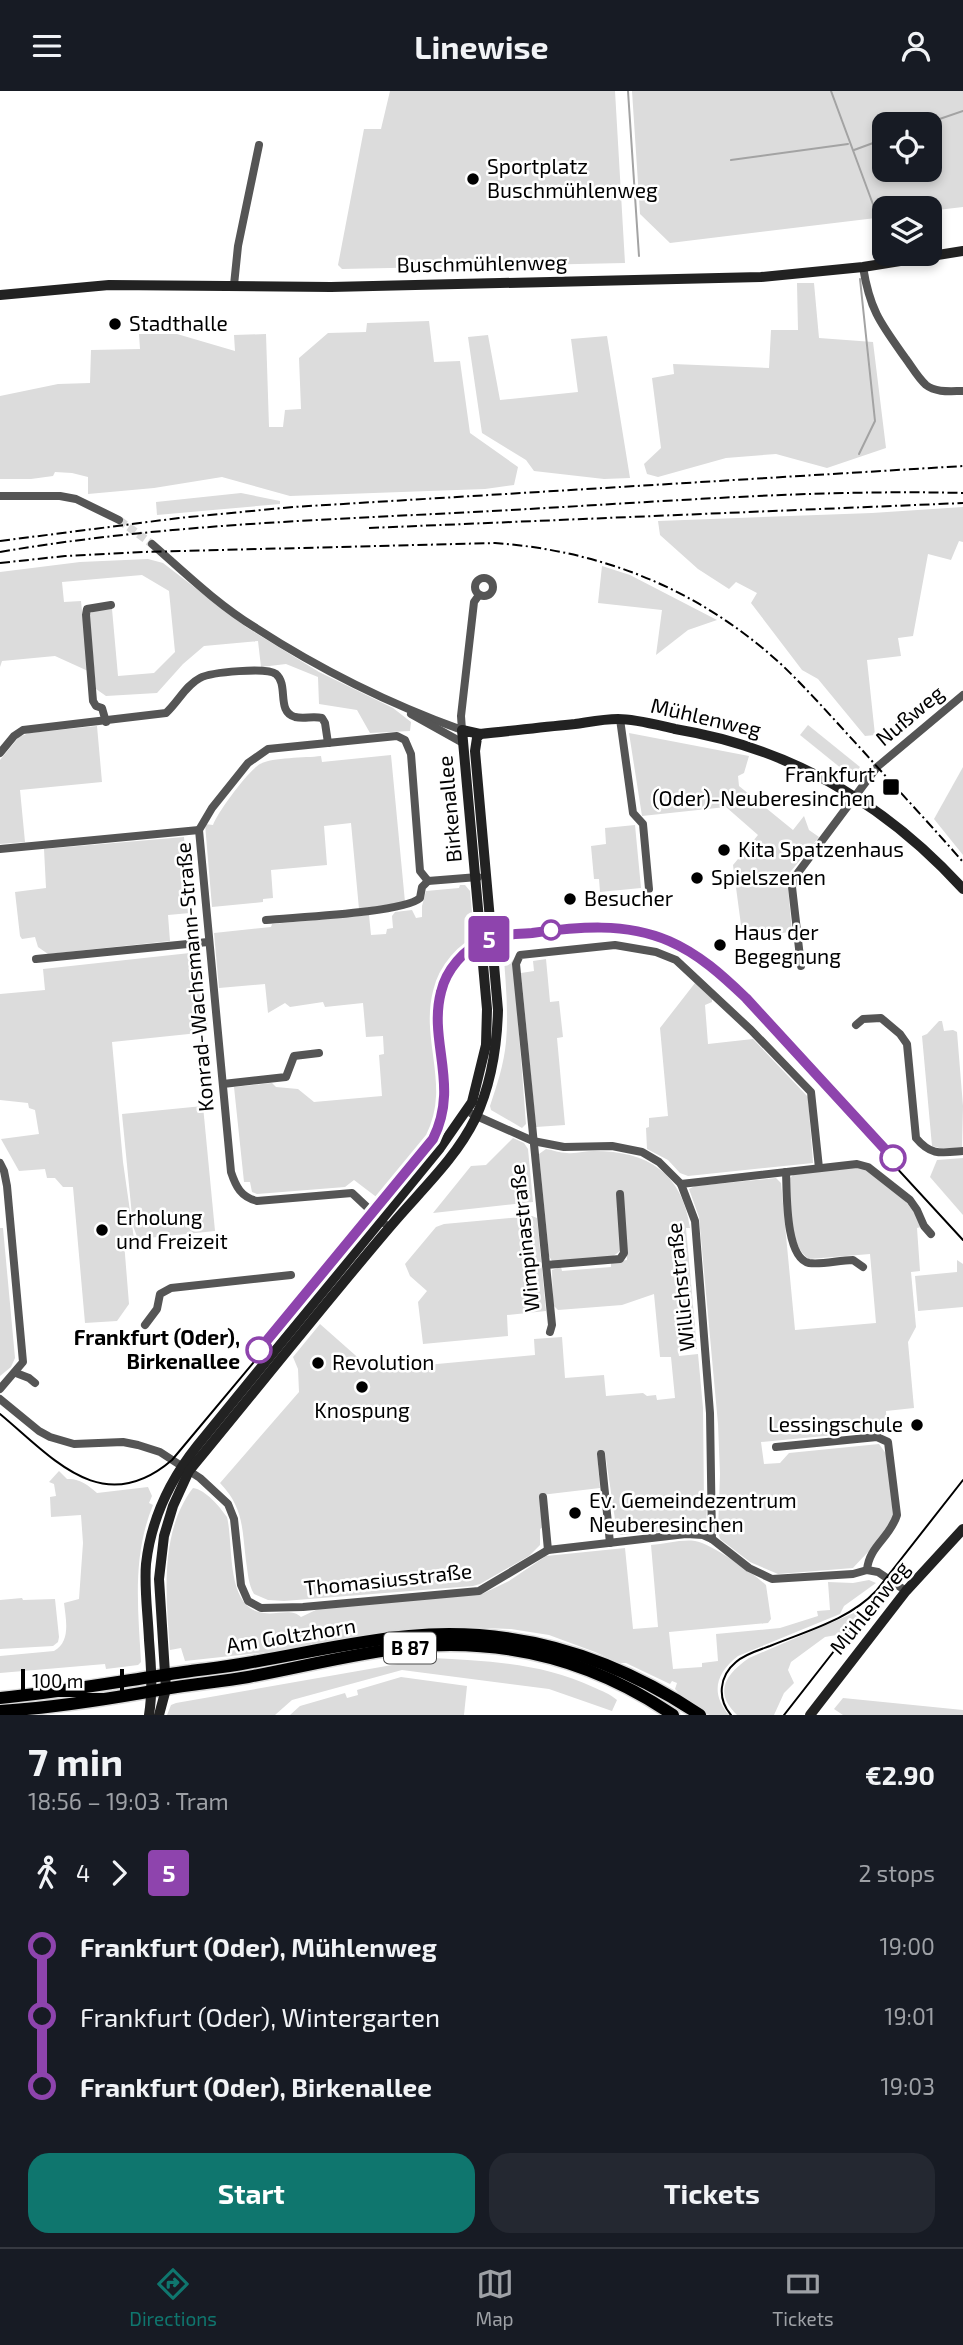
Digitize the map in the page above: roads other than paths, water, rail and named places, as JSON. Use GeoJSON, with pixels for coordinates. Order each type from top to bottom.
{"type":"FeatureCollection","features":[{"type":"Feature","properties":{"kind":"main road","name":"Am Goltzhorn"},"geometry":{"type":"LineString","coordinates":[[165,1675],[408,1636],[489,1636],[538,1643],[613,1666],[700,1715]]}},
{"type":"Feature","properties":{"kind":"main road","name":"Am Goltzhorn"},"geometry":{"type":"LineString","coordinates":[[166,1689],[248,1677],[386,1651],[464,1645],[537,1654],[567,1663],[637,1691],[673,1715]]}},
{"type":"Feature","properties":{"kind":"main road","name":"B 87"},"geometry":{"type":"LineString","coordinates":[[0,1698],[61,1692],[165,1675]]}},
{"type":"Feature","properties":{"kind":"main road","name":"B 87"},"geometry":{"type":"LineString","coordinates":[[0,1710],[48,1708],[166,1689]]}},
{"type":"Feature","properties":{"kind":"street"},"geometry":{"type":"LineString","coordinates":[[234,285],[238,246],[259,145]]}},
{"type":"Feature","properties":{"kind":"street","name":"Buschmühlenweg"},"geometry":{"type":"LineString","coordinates":[[0,295],[109,285],[331,287],[761,277],[863,267],[963,251]]}},
{"type":"Feature","properties":{"kind":"street"},"geometry":{"type":"LineString","coordinates":[[863,267],[868,294],[878,321],[927,386],[940,391],[963,391]]}},
{"type":"Feature","properties":{"kind":"street"},"geometry":{"type":"LineString","coordinates":[[0,496],[60,496],[76,499],[119,520]]}},
{"type":"Feature","properties":{"kind":"street"},"geometry":{"type":"LineString","coordinates":[[152,544],[254,628],[463,743]]}},
{"type":"Feature","properties":{"kind":"street"},"geometry":{"type":"LineString","coordinates":[[371,693],[462,730],[461,716],[474,602],[479,595]]}},
{"type":"Feature","properties":{"kind":"street"},"geometry":{"type":"LineString","coordinates":[[106,722],[102,708],[96,706],[93,701],[86,615],[90,607],[111,605]]}},
{"type":"Feature","properties":{"kind":"street"},"geometry":{"type":"LineString","coordinates":[[0,753],[14,736],[23,730],[166,713],[193,683],[202,677],[212,674],[270,671],[278,675],[284,707],[290,715],[322,718],[326,723],[328,743]]}},
{"type":"Feature","properties":{"kind":"street","name":"Nußweg"},"geometry":{"type":"LineString","coordinates":[[801,966],[792,887],[794,878],[854,796],[885,759],[963,695]]}},
{"type":"Feature","properties":{"kind":"street"},"geometry":{"type":"LineString","coordinates":[[620,719],[634,813],[643,824],[649,889]]}},
{"type":"Feature","properties":{"kind":"street","name":"Mühlenweg"},"geometry":{"type":"LineString","coordinates":[[480,734],[620,719],[710,735],[765,751],[854,796],[908,836],[963,889]]}},
{"type":"Feature","properties":{"kind":"street","name":"Birkenallee"},"geometry":{"type":"LineString","coordinates":[[149,1715],[152,1691],[146,1566],[151,1533],[163,1500],[185,1468],[385,1224],[440,1148],[471,1114],[490,1078],[497,1043],[498,1010],[462,730],[480,734],[475,751],[481,877]]}},
{"type":"Feature","properties":{"kind":"street","name":"Konrad-Wachsmann-Straße"},"geometry":{"type":"LineString","coordinates":[[385,1224],[352,1193],[257,1201],[247,1199],[236,1188],[231,1172],[199,830],[212,808],[248,763],[268,749],[397,736],[405,740],[411,754],[420,871],[428,881]]}},
{"type":"Feature","properties":{"kind":"street"},"geometry":{"type":"LineString","coordinates":[[0,849],[199,830]]}},
{"type":"Feature","properties":{"kind":"street"},"geometry":{"type":"LineString","coordinates":[[267,920],[414,904],[428,881],[481,877]]}},
{"type":"Feature","properties":{"kind":"street"},"geometry":{"type":"LineString","coordinates":[[36,959],[208,942]]}},
{"type":"Feature","properties":{"kind":"street"},"geometry":{"type":"LineString","coordinates":[[533,1140],[516,964],[520,955],[524,954],[615,945],[656,952],[677,960],[811,1092],[819,1168]]}},
{"type":"Feature","properties":{"kind":"street"},"geometry":{"type":"LineString","coordinates":[[856,1025],[863,1019],[881,1018],[900,1034],[909,1050],[916,1138],[924,1148],[936,1153],[963,1151]]}},
{"type":"Feature","properties":{"kind":"street"},"geometry":{"type":"LineString","coordinates":[[223,1084],[286,1077],[294,1056],[319,1053]]}},
{"type":"Feature","properties":{"kind":"street","name":"Willichstraße"},"geometry":{"type":"LineString","coordinates":[[471,1114],[533,1140],[564,1147],[612,1146],[642,1152],[659,1162],[681,1184],[695,1221],[709,1394],[712,1539]]}},
{"type":"Feature","properties":{"kind":"street","name":"Wimpinastraße"},"geometry":{"type":"LineString","coordinates":[[533,1140],[552,1325],[550,1332]]}},
{"type":"Feature","properties":{"kind":"street"},"geometry":{"type":"LineString","coordinates":[[0,1163],[4,1171],[10,1217],[23,1357],[16,1373],[0,1389]]}},
{"type":"Feature","properties":{"kind":"street"},"geometry":{"type":"LineString","coordinates":[[681,1184],[857,1164],[868,1167],[910,1200],[931,1234]]}},
{"type":"Feature","properties":{"kind":"street"},"geometry":{"type":"LineString","coordinates":[[786,1172],[791,1240],[800,1258],[808,1263],[853,1259],[863,1267]]}},
{"type":"Feature","properties":{"kind":"street"},"geometry":{"type":"LineString","coordinates":[[546,1265],[620,1259],[624,1254],[620,1194]]}},
{"type":"Feature","properties":{"kind":"street"},"geometry":{"type":"LineString","coordinates":[[145,1325],[157,1308],[160,1294],[171,1288],[291,1275]]}},
{"type":"Feature","properties":{"kind":"street"},"geometry":{"type":"LineString","coordinates":[[16,1373],[35,1383]]}},
{"type":"Feature","properties":{"kind":"street"},"geometry":{"type":"LineString","coordinates":[[0,1399],[39,1431],[61,1441],[74,1444],[123,1442],[138,1445],[160,1452],[185,1468]]}},
{"type":"Feature","properties":{"kind":"street"},"geometry":{"type":"LineString","coordinates":[[776,1447],[877,1437],[888,1442],[897,1515],[894,1525],[868,1556],[867,1570]]}},
{"type":"Feature","properties":{"kind":"street"},"geometry":{"type":"LineString","coordinates":[[601,1454],[610,1543]]}},
{"type":"Feature","properties":{"kind":"street","name":"Birkenallee"},"geometry":{"type":"LineString","coordinates":[[159,1715],[166,1689],[160,1568],[164,1537],[185,1468]]}},
{"type":"Feature","properties":{"kind":"street","name":"Thomasiusstraße"},"geometry":{"type":"LineString","coordinates":[[185,1468],[201,1478],[228,1504],[234,1519],[241,1585],[248,1601],[261,1608],[479,1591],[548,1550],[686,1534],[703,1535],[712,1539]]}},
{"type":"Feature","properties":{"kind":"street"},"geometry":{"type":"LineString","coordinates":[[543,1497],[548,1550]]}},
{"type":"Feature","properties":{"kind":"street","name":"Mühlenweg"},"geometry":{"type":"LineString","coordinates":[[810,1715],[906,1591],[963,1529]]}},
{"type":"Feature","properties":{"kind":"street"},"geometry":{"type":"LineString","coordinates":[[712,1539],[749,1568],[772,1579],[853,1574],[867,1570],[878,1572],[906,1591]]}},
{"type":"Feature","properties":{"kind":"waterway"},"geometry":{"type":"LineString","coordinates":[[628,91],[639,256]]}},
{"type":"Feature","properties":{"kind":"waterway"},"geometry":{"type":"LineString","coordinates":[[831,91],[872,202]]}},
{"type":"Feature","properties":{"kind":"waterway"},"geometry":{"type":"LineString","coordinates":[[942,118],[963,111]]}},
{"type":"Feature","properties":{"kind":"waterway"},"geometry":{"type":"LineString","coordinates":[[854,150],[872,143]]}},
{"type":"Feature","properties":{"kind":"waterway"},"geometry":{"type":"LineString","coordinates":[[731,160],[848,144]]}},
{"type":"Feature","properties":{"kind":"waterway"},"geometry":{"type":"LineString","coordinates":[[859,454],[875,421],[860,279]]}},
{"type":"Feature","properties":{"kind":"tunnel"},"geometry":{"type":"LineString","coordinates":[[119,520],[152,544]]}},
{"type":"Feature","properties":{"kind":"tram line","name":"5"},"geometry":{"type":"LineString","coordinates":[[259,1350],[433,1139],[444,1109],[445,1093],[439,1026],[441,991],[458,960],[482,941],[493,937],[580,927],[604,927],[636,930],[668,941],[695,955],[721,974],[746,998],[893,1158]]}},
{"type":"Feature","properties":{"kind":"tram line"},"geometry":{"type":"LineString","coordinates":[[0,1414],[59,1463],[79,1476],[101,1483],[123,1484],[147,1477],[172,1460],[426,1156],[442,1126],[449,1099],[443,1015],[445,991],[455,971],[469,954],[487,943],[514,937],[601,932],[634,935],[666,944],[697,961],[743,1001],[963,1240]]}},
{"type":"Feature","properties":{"kind":"tram line"},"geometry":{"type":"LineString","coordinates":[[731,1715],[722,1695],[723,1681],[730,1668],[748,1654],[826,1624],[865,1601],[876,1591],[963,1480]]}},
{"type":"Feature","properties":{"kind":"tram line"},"geometry":{"type":"LineString","coordinates":[[784,1715],[870,1605]]}},
{"type":"Feature","properties":{"kind":"railway"},"geometry":{"type":"LineString","coordinates":[[0,541],[179,518],[293,507],[963,466]]}},
{"type":"Feature","properties":{"kind":"railway"},"geometry":{"type":"LineString","coordinates":[[0,552],[122,535],[307,521],[786,495],[963,493]]}},
{"type":"Feature","properties":{"kind":"railway"},"geometry":{"type":"LineString","coordinates":[[369,528],[963,503]]}},
{"type":"Feature","properties":{"kind":"railway"},"geometry":{"type":"LineString","coordinates":[[0,563],[143,552],[495,543],[575,555],[613,566],[650,579],[685,596],[719,616],[783,666],[963,862]]}},
{"type":"Feature","properties":{"kind":"place","name":"Sportplatz Buschmühlenweg"},"geometry":{"type":"Point","coordinates":[473,179]}},
{"type":"Feature","properties":{"kind":"place","name":"Stadthalle"},"geometry":{"type":"Point","coordinates":[115,324]}},
{"type":"Feature","properties":{"kind":"place","name":"Frankfurt (Oder)-Neuberesinchen"},"geometry":{"type":"Point","coordinates":[891,787]}},
{"type":"Feature","properties":{"kind":"place","name":"Kita Spatzenhaus"},"geometry":{"type":"Point","coordinates":[724,850]}},
{"type":"Feature","properties":{"kind":"place","name":"Spielszenen"},"geometry":{"type":"Point","coordinates":[697,878]}},
{"type":"Feature","properties":{"kind":"place","name":"Besucher"},"geometry":{"type":"Point","coordinates":[570,899]}},
{"type":"Feature","properties":{"kind":"place","name":"Haus der Begegnung"},"geometry":{"type":"Point","coordinates":[720,945]}},
{"type":"Feature","properties":{"kind":"place","name":"Erholung und Freizeit"},"geometry":{"type":"Point","coordinates":[102,1230]}},
{"type":"Feature","properties":{"kind":"place","name":"Frankfurt (Oder), Birkenallee"},"geometry":{"type":"Point","coordinates":[259,1350]}},
{"type":"Feature","properties":{"kind":"place","name":"Revolution"},"geometry":{"type":"Point","coordinates":[318,1363]}},
{"type":"Feature","properties":{"kind":"place","name":"Knospung"},"geometry":{"type":"Point","coordinates":[362,1387]}},
{"type":"Feature","properties":{"kind":"place","name":"Lessingschule"},"geometry":{"type":"Point","coordinates":[917,1425]}},
{"type":"Feature","properties":{"kind":"place","name":"Ev. Gemeindezentrum Neuberesinchen"},"geometry":{"type":"Point","coordinates":[575,1513]}}]}
